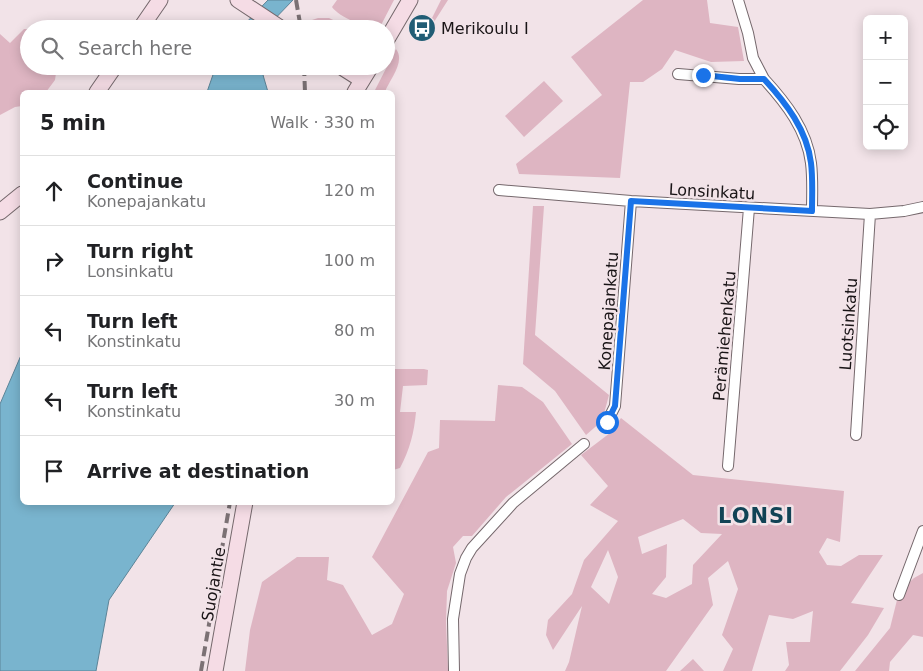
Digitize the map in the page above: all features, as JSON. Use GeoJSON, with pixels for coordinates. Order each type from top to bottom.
{"type":"FeatureCollection","features":[{"type":"Feature","properties":{"kind":"main road"},"geometry":{"type":"LineString","coordinates":[[146,20],[160,0]]}},
{"type":"Feature","properties":{"kind":"main road"},"geometry":{"type":"LineString","coordinates":[[395,26],[410,0]]}},
{"type":"Feature","properties":{"kind":"main road"},"geometry":{"type":"LineString","coordinates":[[245,4],[269,20]]}},
{"type":"Feature","properties":{"kind":"main road"},"geometry":{"type":"LineString","coordinates":[[99,90],[109,75]]}},
{"type":"Feature","properties":{"kind":"main road"},"geometry":{"type":"LineString","coordinates":[[349,75],[359,86],[366,75]]}},
{"type":"Feature","properties":{"kind":"main road"},"geometry":{"type":"LineString","coordinates":[[0,212],[20,196]]}},
{"type":"Feature","properties":{"kind":"main road","name":"Suojantie"},"geometry":{"type":"LineString","coordinates":[[215,671],[244,505]]}},
{"type":"Feature","properties":{"kind":"street"},"geometry":{"type":"LineString","coordinates":[[738,0],[753,58],[764,79],[785,103],[807,142],[812,164],[812,211]]}},
{"type":"Feature","properties":{"kind":"street"},"geometry":{"type":"LineString","coordinates":[[678,74],[764,79]]}},
{"type":"Feature","properties":{"kind":"street","name":"Lonsinkatu"},"geometry":{"type":"LineString","coordinates":[[499,190],[631,201],[870,214],[923,207]]}},
{"type":"Feature","properties":{"kind":"street","name":"Konepajankatu"},"geometry":{"type":"LineString","coordinates":[[607,422],[615,406],[631,201]]}},
{"type":"Feature","properties":{"kind":"street","name":"Perämiehenkatu"},"geometry":{"type":"LineString","coordinates":[[728,466],[749,208]]}},
{"type":"Feature","properties":{"kind":"street","name":"Luotsinkatu"},"geometry":{"type":"LineString","coordinates":[[856,435],[870,214]]}},
{"type":"Feature","properties":{"kind":"street"},"geometry":{"type":"LineString","coordinates":[[454,671],[454,620],[460,574],[466,558],[472,548],[513,503],[584,444]]}},
{"type":"Feature","properties":{"kind":"street"},"geometry":{"type":"LineString","coordinates":[[899,595],[923,531]]}},
{"type":"Feature","properties":{"kind":"shaded area"},"geometry":{"type":"Polygon","coordinates":[[[337,0],[394,0],[384,20],[351,20],[341,15],[332,7],[337,0]]]}},
{"type":"Feature","properties":{"kind":"shaded area"},"geometry":{"type":"Polygon","coordinates":[[[441,0],[448,0],[427,33],[423,36],[441,0]]]}},
{"type":"Feature","properties":{"kind":"shaded area"},"geometry":{"type":"Polygon","coordinates":[[[643,0],[707,0],[710,23],[738,27],[744,61],[711,62],[675,50],[662,69],[643,82],[630,82],[620,178],[519,174],[516,164],[602,95],[571,57],[643,0]]]}},
{"type":"Feature","properties":{"kind":"shaded area"},"geometry":{"type":"Polygon","coordinates":[[[329,18],[333,20],[312,20],[329,18]]]}},
{"type":"Feature","properties":{"kind":"shaded area"},"geometry":{"type":"Polygon","coordinates":[[[20,33],[20,75],[56,75],[55,80],[48,90],[20,90],[20,106],[0,115],[0,34],[10,43],[20,33]]]}},
{"type":"Feature","properties":{"kind":"shaded area"},"geometry":{"type":"Polygon","coordinates":[[[396,49],[399,54],[399,60],[395,73],[396,49]]]}},
{"type":"Feature","properties":{"kind":"shaded area"},"geometry":{"type":"Polygon","coordinates":[[[383,75],[394,75],[386,90],[375,90],[383,75]]]}},
{"type":"Feature","properties":{"kind":"shaded area"},"geometry":{"type":"Polygon","coordinates":[[[544,81],[563,101],[524,137],[505,116],[544,81]]]}},
{"type":"Feature","properties":{"kind":"shaded area"},"geometry":{"type":"Polygon","coordinates":[[[533,206],[544,206],[535,335],[609,395],[602,421],[586,435],[555,391],[523,364],[533,206]]]}},
{"type":"Feature","properties":{"kind":"shaded area"},"geometry":{"type":"Polygon","coordinates":[[[395,369],[428,370],[427,385],[403,386],[400,412],[416,412],[411,441],[400,468],[395,469],[395,369]]]}},
{"type":"Feature","properties":{"kind":"shaded area"},"geometry":{"type":"Polygon","coordinates":[[[498,385],[522,387],[543,402],[572,444],[506,497],[472,536],[463,536],[453,547],[456,563],[447,591],[448,671],[245,671],[250,630],[262,582],[297,557],[329,557],[327,580],[343,585],[372,635],[392,624],[404,594],[372,557],[428,452],[439,448],[440,420],[495,421],[498,385]]]}},
{"type":"Feature","properties":{"kind":"shaded area"},"geometry":{"type":"Polygon","coordinates":[[[621,418],[693,475],[844,491],[840,542],[827,538],[819,552],[827,565],[841,566],[859,555],[883,555],[851,603],[884,608],[868,635],[840,671],[785,671],[789,665],[786,642],[810,642],[813,611],[793,619],[769,615],[752,671],[723,671],[733,649],[722,635],[738,589],[728,561],[708,578],[713,605],[666,671],[565,671],[569,662],[582,606],[553,650],[546,635],[548,620],[572,594],[584,560],[618,521],[590,505],[608,486],[581,455],[610,433],[621,418]],[[683,519],[638,537],[642,554],[667,544],[666,577],[652,594],[666,598],[692,584],[693,565],[722,534],[701,533],[683,519]],[[608,550],[591,587],[609,604],[618,577],[608,550]]]}},
{"type":"Feature","properties":{"kind":"shaded area"},"geometry":{"type":"Polygon","coordinates":[[[923,573],[923,637],[913,635],[890,662],[889,671],[855,671],[890,628],[899,592],[914,578],[923,573]]]}},
{"type":"Feature","properties":{"kind":"shaded area"},"geometry":{"type":"Polygon","coordinates":[[[693,659],[704,671],[680,671],[693,659]]]}},
{"type":"Feature","properties":{"kind":"water"},"geometry":{"type":"Polygon","coordinates":[[[268,0],[293,0],[274,20],[249,20],[268,0]]]}},
{"type":"Feature","properties":{"kind":"water"},"geometry":{"type":"Polygon","coordinates":[[[213,75],[263,75],[267,90],[208,90],[213,75]]]}},
{"type":"Feature","properties":{"kind":"water"},"geometry":{"type":"Polygon","coordinates":[[[20,358],[20,505],[174,505],[109,600],[96,671],[0,671],[0,404],[20,358]]]}},
{"type":"Feature","properties":{"kind":"railway"},"geometry":{"type":"LineString","coordinates":[[296,0],[299,20]]}},
{"type":"Feature","properties":{"kind":"railway"},"geometry":{"type":"LineString","coordinates":[[304,75],[305,90]]}},
{"type":"Feature","properties":{"kind":"railway"},"geometry":{"type":"LineString","coordinates":[[201,671],[229,505]]}},
{"type":"Feature","properties":{"kind":"place","name":"Merikoulu I"},"geometry":{"type":"Point","coordinates":[422,28]}},
{"type":"Feature","properties":{"kind":"district","name":"LONSI"},"geometry":{"type":"Point","coordinates":[756,516]}},
{"type":"Feature","properties":{"kind":"route"},"geometry":{"type":"LineString","coordinates":[[607,422],[615,406],[631,201],[812,211],[812,164],[807,142],[785,103],[764,79],[740,79],[703,75]]}}]}
